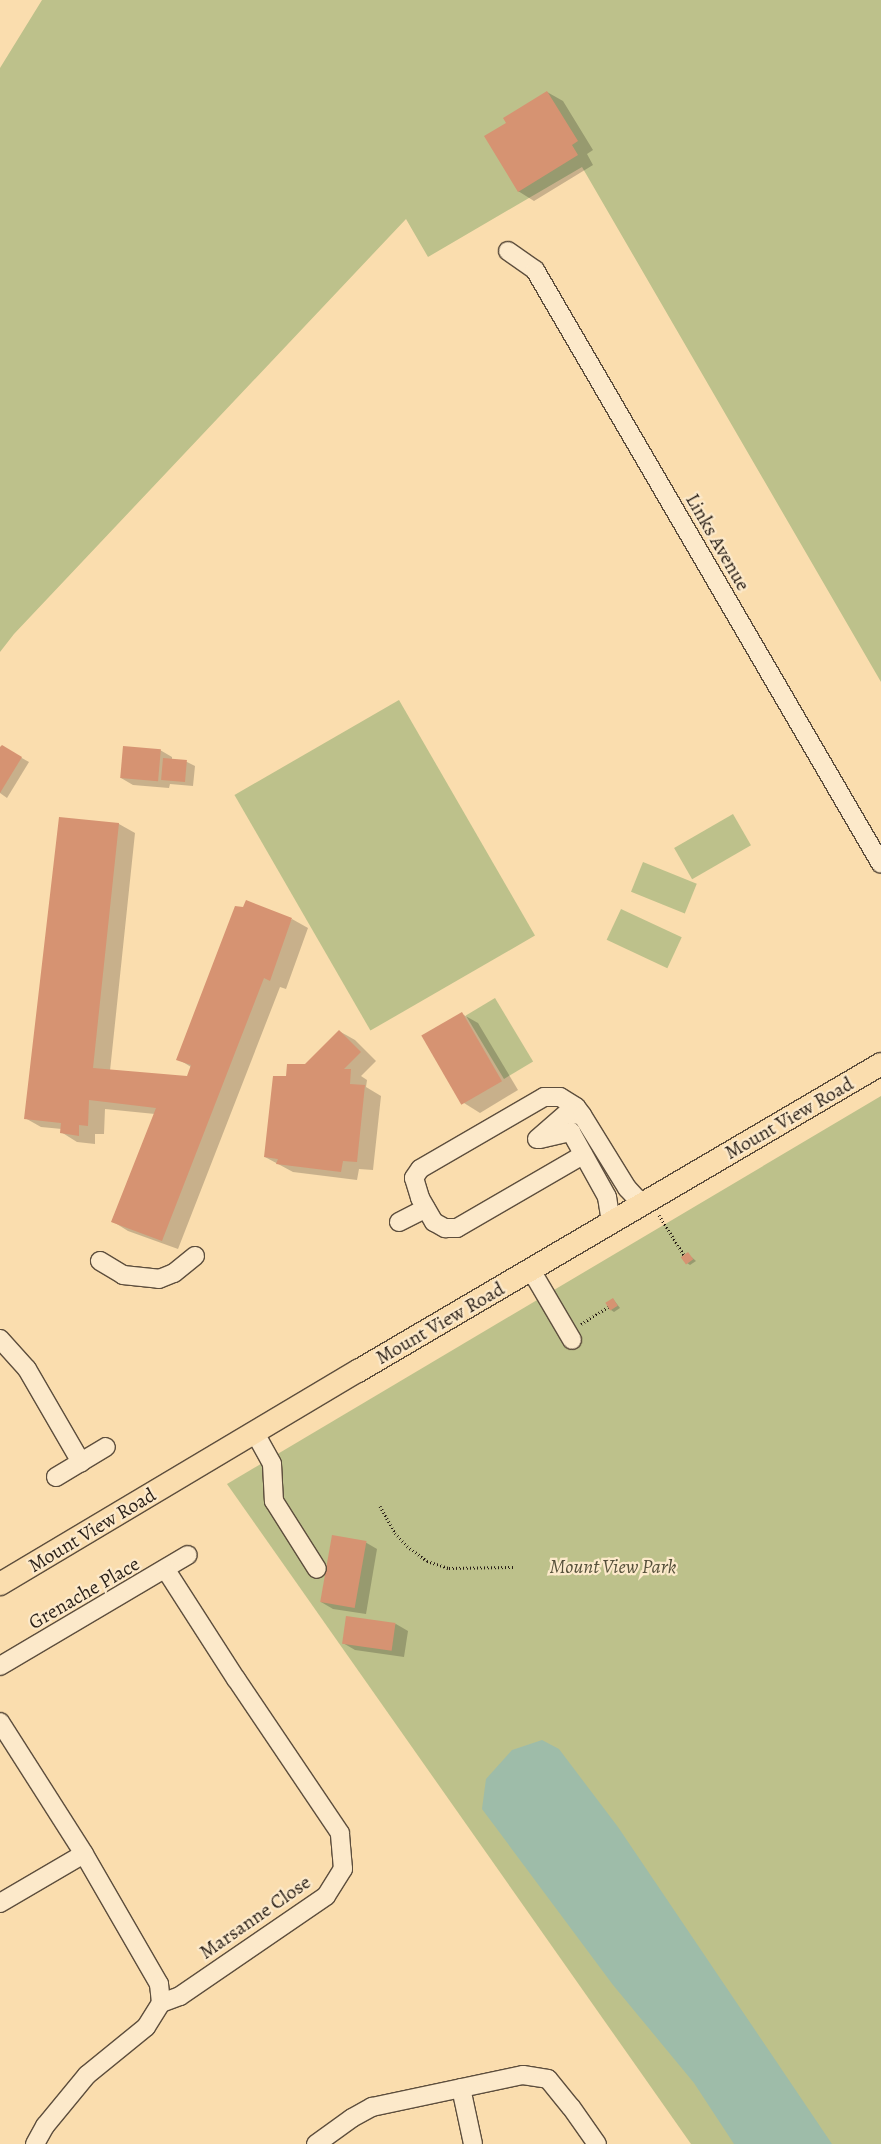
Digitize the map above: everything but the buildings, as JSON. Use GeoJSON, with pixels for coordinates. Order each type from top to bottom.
{"type":"FeatureCollection","features":[{"type":"Feature","properties":{"kind":"main road","name":"Mount View Road"},"geometry":{"type":"LineString","coordinates":[[0,1584],[881,1064]]}},
{"type":"Feature","properties":{"kind":"street","name":"Links Avenue"},"geometry":{"type":"LineString","coordinates":[[508,251],[535,270],[881,864]]}},
{"type":"Feature","properties":{"kind":"street"},"geometry":{"type":"LineString","coordinates":[[583,1155],[457,1228],[445,1228],[434,1222],[420,1198],[414,1178],[420,1169],[544,1097],[560,1097],[576,1107],[582,1115],[627,1188],[646,1201]]}},
{"type":"Feature","properties":{"kind":"street"},"geometry":{"type":"LineString","coordinates":[[582,1115],[566,1114],[538,1139],[570,1132],[607,1197],[611,1222]]}},
{"type":"Feature","properties":{"kind":"street"},"geometry":{"type":"LineString","coordinates":[[399,1222],[426,1208]]}},
{"type":"Feature","properties":{"kind":"street"},"geometry":{"type":"LineString","coordinates":[[100,1261],[123,1275],[159,1279],[174,1273],[195,1256]]}},
{"type":"Feature","properties":{"kind":"street"},"geometry":{"type":"LineString","coordinates":[[531,1270],[570,1336]]}},
{"type":"Feature","properties":{"kind":"street"},"geometry":{"type":"LineString","coordinates":[[0,1339],[27,1368],[81,1462]]}},
{"type":"Feature","properties":{"kind":"street"},"geometry":{"type":"LineString","coordinates":[[255,1433],[272,1464],[274,1501],[316,1569]]}},
{"type":"Feature","properties":{"kind":"street"},"geometry":{"type":"LineString","coordinates":[[56,1477],[106,1447]]}},
{"type":"Feature","properties":{"kind":"street","name":"Grenache Place"},"geometry":{"type":"LineString","coordinates":[[0,1666],[166,1570],[188,1555]]}},
{"type":"Feature","properties":{"kind":"street","name":"Marsanne Close"},"geometry":{"type":"LineString","coordinates":[[161,2003],[180,1996],[326,1896],[343,1869],[340,1833],[236,1679],[166,1570]]}},
{"type":"Feature","properties":{"kind":"street"},"geometry":{"type":"LineString","coordinates":[[0,1722],[84,1854],[159,1984],[161,2003],[146,2027],[87,2075],[45,2126],[35,2144]]}},
{"type":"Feature","properties":{"kind":"street"},"geometry":{"type":"LineString","coordinates":[[0,1903],[84,1854]]}},
{"type":"Feature","properties":{"kind":"street"},"geometry":{"type":"LineString","coordinates":[[316,2144],[372,2107],[523,2075],[548,2079],[571,2107],[597,2144]]}},
{"type":"Feature","properties":{"kind":"street"},"geometry":{"type":"LineString","coordinates":[[461,2088],[473,2144]]}},
{"type":"Feature","properties":{"kind":"path"},"geometry":{"type":"LineString","coordinates":[[646,1201],[684,1255]]}},
{"type":"Feature","properties":{"kind":"path"},"geometry":{"type":"LineString","coordinates":[[570,1336],[608,1307]]}},
{"type":"Feature","properties":{"kind":"path"},"geometry":{"type":"LineString","coordinates":[[380,1506],[395,1533],[407,1546],[427,1561],[449,1568],[513,1567]]}},
{"type":"Feature","properties":{"kind":"green space"},"geometry":{"type":"Polygon","coordinates":[[[42,0],[881,0],[881,682],[582,167],[428,257],[406,219],[14,634],[0,652],[0,68],[42,0]]]}},
{"type":"Feature","properties":{"kind":"green space"},"geometry":{"type":"Polygon","coordinates":[[[399,700],[535,936],[370,1031],[234,795],[399,700]]]}},
{"type":"Feature","properties":{"kind":"green space"},"geometry":{"type":"Polygon","coordinates":[[[733,814],[751,845],[692,879],[674,848],[733,814]]]}},
{"type":"Feature","properties":{"kind":"green space"},"geometry":{"type":"Polygon","coordinates":[[[643,862],[697,884],[685,913],[631,892],[643,862]]]}},
{"type":"Feature","properties":{"kind":"green space"},"geometry":{"type":"Polygon","coordinates":[[[621,909],[682,937],[667,968],[607,940],[621,909]]]}},
{"type":"Feature","properties":{"kind":"green space"},"geometry":{"type":"Polygon","coordinates":[[[495,998],[533,1061],[504,1079],[466,1016],[495,998]]]}},
{"type":"Feature","properties":{"kind":"green space","name":"Mount View Park"},"geometry":{"type":"Polygon","coordinates":[[[881,1096],[881,2144],[691,2144],[227,1484],[881,1096]]]}},
{"type":"Feature","properties":{"kind":"shaded area"},"geometry":{"type":"Polygon","coordinates":[[[542,1740],[559,1749],[618,1827],[832,2144],[734,2144],[694,2083],[613,1985],[482,1809],[486,1779],[512,1750],[542,1740]]]}}]}
